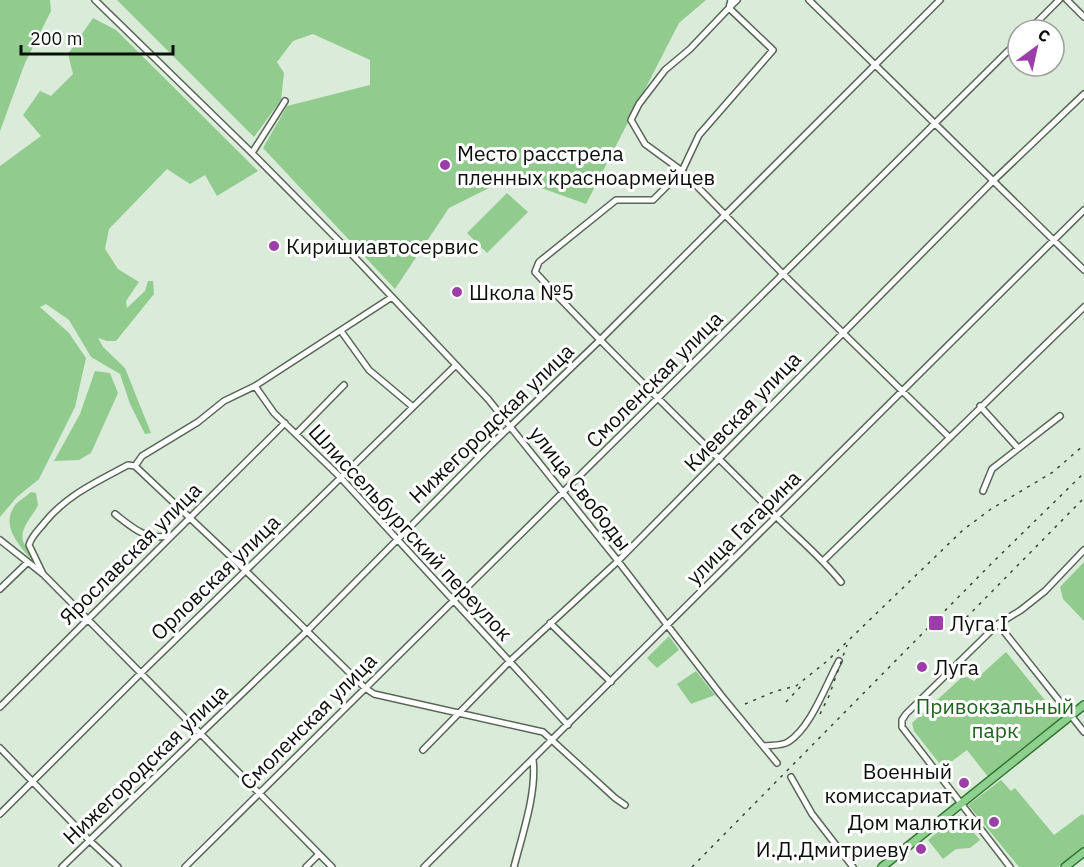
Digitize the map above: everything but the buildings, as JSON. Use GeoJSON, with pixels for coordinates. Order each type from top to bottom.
{"type":"FeatureCollection","features":[{"type":"Feature","properties":{"kind":"main road"},"geometry":{"type":"LineString","coordinates":[[882,867],[1084,705]]}},
{"type":"Feature","properties":{"kind":"main road"},"geometry":{"type":"LineString","coordinates":[[1065,867],[1084,852]]}},
{"type":"Feature","properties":{"kind":"street","name":"улица Свободы"},"geometry":{"type":"LineString","coordinates":[[95,0],[344,246],[511,425],[721,695],[777,763]]}},
{"type":"Feature","properties":{"kind":"street"},"geometry":{"type":"LineString","coordinates":[[729,8],[730,0]]}},
{"type":"Feature","properties":{"kind":"street"},"geometry":{"type":"LineString","coordinates":[[737,0],[690,49],[665,70],[639,104],[631,120],[645,144],[682,171],[949,437]]}},
{"type":"Feature","properties":{"kind":"street"},"geometry":{"type":"LineString","coordinates":[[809,0],[1084,270]]}},
{"type":"Feature","properties":{"kind":"street","name":"Нижегородская улица"},"geometry":{"type":"LineString","coordinates":[[62,867],[306,631],[940,0]]}},
{"type":"Feature","properties":{"kind":"street"},"geometry":{"type":"LineString","coordinates":[[1041,18],[1059,0]]}},
{"type":"Feature","properties":{"kind":"street"},"geometry":{"type":"LineString","coordinates":[[1067,0],[1084,16]]}},
{"type":"Feature","properties":{"kind":"street"},"geometry":{"type":"LineString","coordinates":[[729,8],[773,50],[699,135],[682,171],[653,200],[616,200],[538,262],[535,272],[657,399],[776,517],[824,560],[841,582]]}},
{"type":"Feature","properties":{"kind":"street","name":"Смоленская улица"},"geometry":{"type":"LineString","coordinates":[[185,867],[1006,53]]}},
{"type":"Feature","properties":{"kind":"street","name":"Киевская улица"},"geometry":{"type":"LineString","coordinates":[[423,750],[509,662],[618,561],[993,181],[1084,94]]}},
{"type":"Feature","properties":{"kind":"street"},"geometry":{"type":"LineString","coordinates":[[252,153],[285,101]]}},
{"type":"Feature","properties":{"kind":"street","name":"улица Гагарина"},"geometry":{"type":"LineString","coordinates":[[424,867],[1084,210]]}},
{"type":"Feature","properties":{"kind":"street"},"geometry":{"type":"LineString","coordinates":[[135,466],[142,456],[198,422],[224,401],[255,386],[392,297]]}},
{"type":"Feature","properties":{"kind":"street"},"geometry":{"type":"LineString","coordinates":[[824,560],[1084,307]]}},
{"type":"Feature","properties":{"kind":"street"},"geometry":{"type":"LineString","coordinates":[[341,331],[369,370],[413,407]]}},
{"type":"Feature","properties":{"kind":"street","name":"Орловская улица"},"geometry":{"type":"LineString","coordinates":[[0,814],[456,365]]}},
{"type":"Feature","properties":{"kind":"street"},"geometry":{"type":"LineString","coordinates":[[296,434],[344,385]]}},
{"type":"Feature","properties":{"kind":"street","name":"Шлиссельбургский переулок"},"geometry":{"type":"LineString","coordinates":[[255,386],[274,413],[340,477],[568,725]]}},
{"type":"Feature","properties":{"kind":"street"},"geometry":{"type":"LineString","coordinates":[[981,406],[1018,448]]}},
{"type":"Feature","properties":{"kind":"street"},"geometry":{"type":"LineString","coordinates":[[983,491],[992,469],[1060,416]]}},
{"type":"Feature","properties":{"kind":"street","name":"Ярославская улица"},"geometry":{"type":"LineString","coordinates":[[0,707],[285,423]]}},
{"type":"Feature","properties":{"kind":"street"},"geometry":{"type":"LineString","coordinates":[[43,574],[29,545],[32,537],[54,510],[90,485],[128,465],[135,466],[365,688],[374,694],[543,732],[625,805]]}},
{"type":"Feature","properties":{"kind":"street"},"geometry":{"type":"LineString","coordinates":[[115,514],[136,531],[156,538],[171,535]]}},
{"type":"Feature","properties":{"kind":"street"},"geometry":{"type":"LineString","coordinates":[[0,540],[43,574],[332,867]]}},
{"type":"Feature","properties":{"kind":"street"},"geometry":{"type":"LineString","coordinates":[[1010,867],[902,727],[902,720],[998,624],[1045,591],[1084,550]]}},
{"type":"Feature","properties":{"kind":"street"},"geometry":{"type":"LineString","coordinates":[[0,589],[28,562]]}},
{"type":"Feature","properties":{"kind":"street"},"geometry":{"type":"LineString","coordinates":[[550,623],[611,682]]}},
{"type":"Feature","properties":{"kind":"street"},"geometry":{"type":"LineString","coordinates":[[998,624],[1084,732]]}},
{"type":"Feature","properties":{"kind":"street"},"geometry":{"type":"LineString","coordinates":[[764,746],[788,742],[800,730],[817,708],[839,662]]}},
{"type":"Feature","properties":{"kind":"street"},"geometry":{"type":"LineString","coordinates":[[0,748],[118,867]]}},
{"type":"Feature","properties":{"kind":"street"},"geometry":{"type":"LineString","coordinates":[[514,867],[533,780],[533,760]]}},
{"type":"Feature","properties":{"kind":"street"},"geometry":{"type":"LineString","coordinates":[[791,777],[812,814],[853,867]]}},
{"type":"Feature","properties":{"kind":"street"},"geometry":{"type":"LineString","coordinates":[[306,867],[319,854]]}},
{"type":"Feature","properties":{"kind":"green space"},"geometry":{"type":"Polygon","coordinates":[[[0,0],[50,0],[51,11],[25,63],[0,131],[0,0]]]}},
{"type":"Feature","properties":{"kind":"green space"},"geometry":{"type":"Polygon","coordinates":[[[117,0],[706,0],[679,23],[586,204],[530,184],[505,180],[449,208],[395,289],[263,148],[287,106],[370,85],[370,60],[313,34],[293,41],[277,62],[284,73],[281,100],[254,137],[117,0]]]}},
{"type":"Feature","properties":{"kind":"green space"},"geometry":{"type":"Polygon","coordinates":[[[93,18],[116,30],[258,171],[217,196],[205,175],[190,184],[167,169],[109,229],[105,249],[118,269],[139,282],[126,301],[127,308],[145,291],[148,281],[153,281],[154,294],[116,341],[98,338],[103,347],[125,368],[151,433],[145,434],[130,404],[120,374],[91,357],[69,320],[46,304],[40,307],[69,333],[86,358],[75,407],[39,479],[17,497],[0,517],[0,166],[41,136],[23,115],[40,91],[51,96],[73,74],[68,54],[93,18]]]}},
{"type":"Feature","properties":{"kind":"green space"},"geometry":{"type":"Polygon","coordinates":[[[507,193],[528,212],[487,253],[467,233],[507,193]]]}},
{"type":"Feature","properties":{"kind":"green space"},"geometry":{"type":"Polygon","coordinates":[[[95,371],[110,373],[118,393],[91,453],[79,460],[54,461],[80,414],[95,371]]]}},
{"type":"Feature","properties":{"kind":"green space"},"geometry":{"type":"Polygon","coordinates":[[[31,492],[36,493],[38,505],[22,536],[33,558],[30,558],[20,546],[10,526],[11,511],[31,492]]]}},
{"type":"Feature","properties":{"kind":"green space"},"geometry":{"type":"Polygon","coordinates":[[[1084,562],[1084,621],[1063,599],[1060,587],[1084,562]]]}},
{"type":"Feature","properties":{"kind":"green space"},"geometry":{"type":"Polygon","coordinates":[[[669,636],[679,650],[657,668],[647,658],[669,636]]]}},
{"type":"Feature","properties":{"kind":"green space","name":"Привокзальный парк"},"geometry":{"type":"Polygon","coordinates":[[[1006,652],[1061,720],[989,778],[967,750],[943,768],[914,731],[912,723],[961,678],[967,677],[974,681],[1006,652]]]}},
{"type":"Feature","properties":{"kind":"green space"},"geometry":{"type":"Polygon","coordinates":[[[696,671],[715,695],[691,704],[677,684],[696,671]]]}},
{"type":"Feature","properties":{"kind":"green space"},"geometry":{"type":"Polygon","coordinates":[[[1001,780],[1011,791],[1015,788],[1054,835],[1082,814],[1084,816],[1084,847],[1058,867],[1019,867],[968,805],[1001,780]]]}},
{"type":"Feature","properties":{"kind":"green space"},"geometry":{"type":"Polygon","coordinates":[[[959,815],[980,840],[970,848],[956,849],[943,859],[928,840],[959,815]]]}},
{"type":"Feature","properties":{"kind":"railway"},"geometry":{"type":"LineString","coordinates":[[745,704],[776,691],[796,686],[826,662],[963,530],[991,509],[1053,472],[1084,445]]}},
{"type":"Feature","properties":{"kind":"railway"},"geometry":{"type":"LineString","coordinates":[[692,867],[1084,473]]}},
{"type":"Feature","properties":{"kind":"railway"},"geometry":{"type":"LineString","coordinates":[[960,624],[1084,498]]}},
{"type":"Feature","properties":{"kind":"railway"},"geometry":{"type":"LineString","coordinates":[[820,714],[829,696],[847,645]]}},
{"type":"Feature","properties":{"kind":"railway"},"geometry":{"type":"LineString","coordinates":[[786,702],[802,685]]}},
{"type":"Feature","properties":{"kind":"place","name":"Место расстрела пленных красноармейцев"},"geometry":{"type":"Point","coordinates":[445,165]}},
{"type":"Feature","properties":{"kind":"place","name":"Киришиавтосервис"},"geometry":{"type":"Point","coordinates":[274,246]}},
{"type":"Feature","properties":{"kind":"place","name":"Школа №5"},"geometry":{"type":"Point","coordinates":[457,292]}},
{"type":"Feature","properties":{"kind":"place","name":"Луга I"},"geometry":{"type":"Point","coordinates":[936,623]}},
{"type":"Feature","properties":{"kind":"place","name":"Луга"},"geometry":{"type":"Point","coordinates":[922,667]}},
{"type":"Feature","properties":{"kind":"place","name":"Военный комиссариат"},"geometry":{"type":"Point","coordinates":[964,783]}},
{"type":"Feature","properties":{"kind":"place","name":"Дом малютки"},"geometry":{"type":"Point","coordinates":[994,822]}},
{"type":"Feature","properties":{"kind":"place","name":"И.Д.Дмитриеву"},"geometry":{"type":"Point","coordinates":[921,849]}}]}
